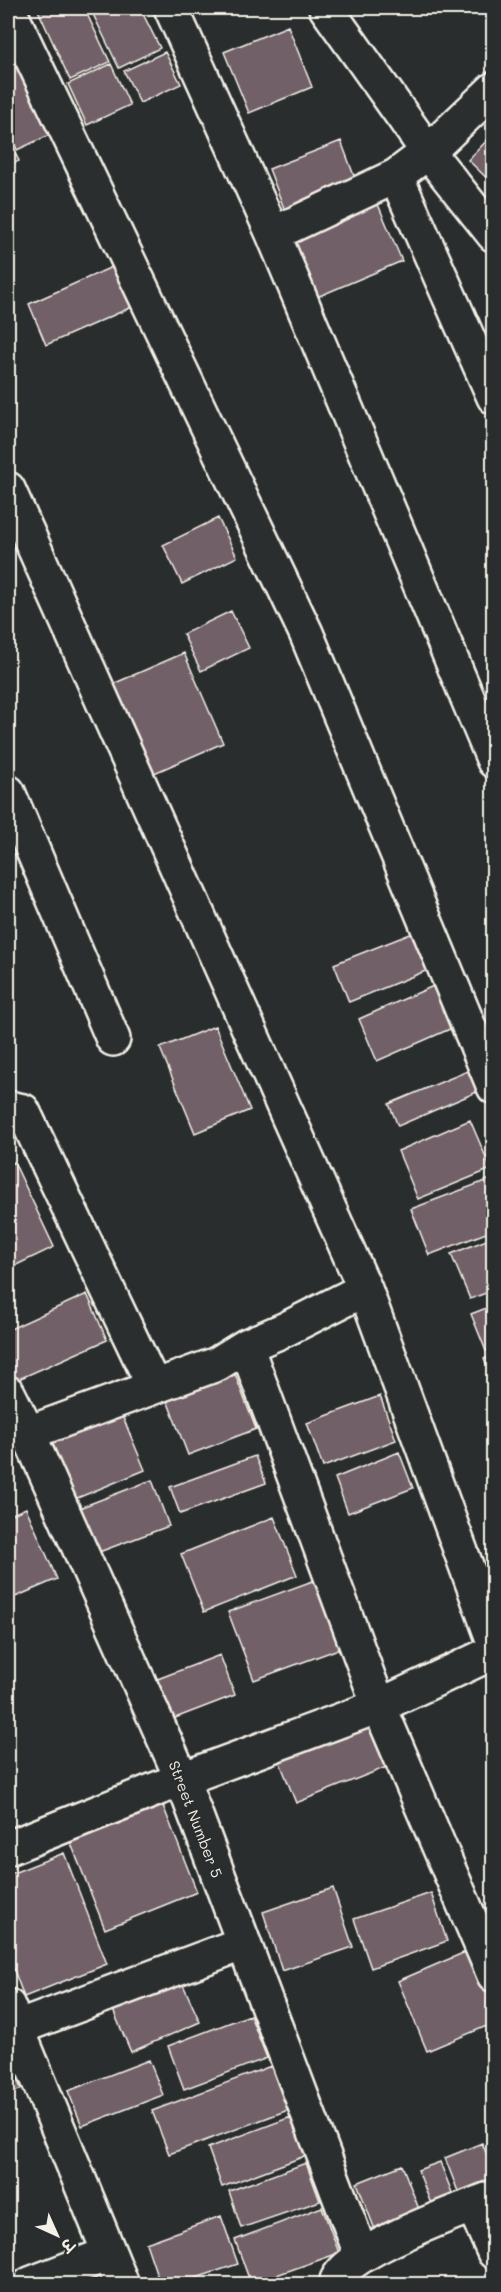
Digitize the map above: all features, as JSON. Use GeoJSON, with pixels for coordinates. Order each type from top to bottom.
{"type":"FeatureCollection","features":[{"type":"Feature","properties":{"kind":"street"},"geometry":{"type":"LineString","coordinates":[[8,8],[306,633],[494,1087]]}},
{"type":"Feature","properties":{"kind":"street"},"geometry":{"type":"LineString","coordinates":[[171,8],[273,234],[494,761]]}},
{"type":"Feature","properties":{"kind":"street"},"geometry":{"type":"LineString","coordinates":[[326,8],[428,152],[494,235]]}},
{"type":"Feature","properties":{"kind":"street"},"geometry":{"type":"LineString","coordinates":[[273,234],[396,176],[428,152],[494,89]]}},
{"type":"Feature","properties":{"kind":"street"},"geometry":{"type":"LineString","coordinates":[[396,176],[494,397]]}},
{"type":"Feature","properties":{"kind":"street"},"geometry":{"type":"LineString","coordinates":[[8,489],[365,1289],[494,1642]]}},
{"type":"Feature","properties":{"kind":"street"},"geometry":{"type":"LineString","coordinates":[[8,792],[113,1039]]}},
{"type":"Feature","properties":{"kind":"street"},"geometry":{"type":"LineString","coordinates":[[8,1108],[23,1111],[154,1387]]}},
{"type":"Feature","properties":{"kind":"street"},"geometry":{"type":"LineString","coordinates":[[28,1433],[217,1364],[246,1346],[286,1329],[365,1289]]}},
{"type":"Feature","properties":{"kind":"street"},"geometry":{"type":"LineString","coordinates":[[246,1346],[379,1706],[494,1975]]}},
{"type":"Feature","properties":{"kind":"street","name":"Street Number 5"},"geometry":{"type":"LineString","coordinates":[[8,1393],[182,1779],[361,2254]]}},
{"type":"Feature","properties":{"kind":"street"},"geometry":{"type":"LineString","coordinates":[[8,1848],[182,1779],[379,1706],[494,1652]]}},
{"type":"Feature","properties":{"kind":"street"},"geometry":{"type":"LineString","coordinates":[[123,2284],[108,2254],[12,2017],[244,1943]]}},
{"type":"Feature","properties":{"kind":"street"},"geometry":{"type":"LineString","coordinates":[[339,2284],[337,2280],[339,2274],[361,2254],[483,2201],[494,2252]]}},
{"type":"Feature","properties":{"kind":"street"},"geometry":{"type":"LineString","coordinates":[[30,2284],[108,2254]]}},
{"type":"Feature","properties":{"kind":"building"},"geometry":{"type":"Polygon","coordinates":[[[37,8],[84,8],[110,62],[70,80],[37,8]]]}},
{"type":"Feature","properties":{"kind":"building"},"geometry":{"type":"Polygon","coordinates":[[[90,8],[140,8],[160,48],[119,68],[90,8]]]}},
{"type":"Feature","properties":{"kind":"building"},"geometry":{"type":"Polygon","coordinates":[[[288,26],[312,87],[249,113],[224,52],[288,26]]]}},
{"type":"Feature","properties":{"kind":"building"},"geometry":{"type":"Polygon","coordinates":[[[8,36],[58,131],[17,150],[8,128],[8,36]]]}},
{"type":"Feature","properties":{"kind":"building"},"geometry":{"type":"Polygon","coordinates":[[[165,52],[181,84],[140,103],[124,71],[165,52]]]}},
{"type":"Feature","properties":{"kind":"building"},"geometry":{"type":"Polygon","coordinates":[[[111,64],[130,105],[87,125],[68,84],[111,64]]]}},
{"type":"Feature","properties":{"kind":"building"},"geometry":{"type":"Polygon","coordinates":[[[494,133],[494,185],[468,160],[494,133]]]}},
{"type":"Feature","properties":{"kind":"building"},"geometry":{"type":"Polygon","coordinates":[[[8,139],[19,161],[8,166],[8,139]]]}},
{"type":"Feature","properties":{"kind":"building"},"geometry":{"type":"Polygon","coordinates":[[[341,141],[359,189],[287,216],[269,169],[341,141]]]}},
{"type":"Feature","properties":{"kind":"building"},"geometry":{"type":"Polygon","coordinates":[[[377,202],[402,261],[310,300],[285,241],[377,202]]]}},
{"type":"Feature","properties":{"kind":"building"},"geometry":{"type":"Polygon","coordinates":[[[114,266],[132,307],[46,345],[29,304],[114,266]]]}},
{"type":"Feature","properties":{"kind":"building"},"geometry":{"type":"Polygon","coordinates":[[[218,518],[237,557],[182,584],[163,545],[218,518]]]}},
{"type":"Feature","properties":{"kind":"building"},"geometry":{"type":"Polygon","coordinates":[[[231,611],[249,648],[201,671],[183,634],[231,611]]]}},
{"type":"Feature","properties":{"kind":"building"},"geometry":{"type":"Polygon","coordinates":[[[184,653],[223,743],[152,774],[113,684],[184,653]]]}},
{"type":"Feature","properties":{"kind":"building"},"geometry":{"type":"Polygon","coordinates":[[[418,931],[433,968],[349,1002],[334,964],[418,931]]]}},
{"type":"Feature","properties":{"kind":"building"},"geometry":{"type":"Polygon","coordinates":[[[440,983],[459,1025],[377,1061],[359,1019],[440,983]]]}},
{"type":"Feature","properties":{"kind":"building"},"geometry":{"type":"Polygon","coordinates":[[[215,1026],[250,1110],[195,1133],[160,1048],[215,1026]]]}},
{"type":"Feature","properties":{"kind":"building"},"geometry":{"type":"Polygon","coordinates":[[[470,1070],[479,1091],[398,1126],[389,1104],[470,1070]]]}},
{"type":"Feature","properties":{"kind":"building"},"geometry":{"type":"Polygon","coordinates":[[[470,1120],[491,1169],[418,1199],[398,1151],[470,1120]]]}},
{"type":"Feature","properties":{"kind":"building"},"geometry":{"type":"Polygon","coordinates":[[[14,1162],[54,1247],[8,1269],[8,1165],[14,1162]]]}},
{"type":"Feature","properties":{"kind":"building"},"geometry":{"type":"Polygon","coordinates":[[[493,1178],[494,1230],[429,1255],[411,1209],[493,1178]]]}},
{"type":"Feature","properties":{"kind":"building"},"geometry":{"type":"Polygon","coordinates":[[[494,1237],[494,1290],[470,1299],[451,1254],[494,1237]]]}},
{"type":"Feature","properties":{"kind":"building"},"geometry":{"type":"Polygon","coordinates":[[[87,1294],[107,1340],[12,1382],[8,1371],[8,1330],[87,1294]]]}},
{"type":"Feature","properties":{"kind":"building"},"geometry":{"type":"Polygon","coordinates":[[[494,1305],[494,1348],[486,1351],[471,1314],[494,1305]]]}},
{"type":"Feature","properties":{"kind":"building"},"geometry":{"type":"Polygon","coordinates":[[[494,1355],[494,1384],[484,1359],[494,1355]]]}},
{"type":"Feature","properties":{"kind":"building"},"geometry":{"type":"Polygon","coordinates":[[[233,1369],[256,1429],[188,1455],[165,1395],[233,1369]]]}},
{"type":"Feature","properties":{"kind":"building"},"geometry":{"type":"Polygon","coordinates":[[[380,1396],[396,1440],[323,1467],[307,1423],[380,1396]]]}},
{"type":"Feature","properties":{"kind":"building"},"geometry":{"type":"Polygon","coordinates":[[[119,1408],[145,1470],[75,1499],[50,1437],[119,1408]]]}},
{"type":"Feature","properties":{"kind":"building"},"geometry":{"type":"Polygon","coordinates":[[[399,1452],[413,1488],[348,1513],[335,1478],[399,1452]]]}},
{"type":"Feature","properties":{"kind":"building"},"geometry":{"type":"Polygon","coordinates":[[[255,1456],[266,1483],[180,1514],[170,1487],[255,1456]]]}},
{"type":"Feature","properties":{"kind":"building"},"geometry":{"type":"Polygon","coordinates":[[[152,1480],[169,1526],[91,1555],[74,1510],[152,1480]]]}},
{"type":"Feature","properties":{"kind":"building"},"geometry":{"type":"Polygon","coordinates":[[[26,1508],[57,1579],[8,1600],[8,1516],[26,1508]]]}},
{"type":"Feature","properties":{"kind":"building"},"geometry":{"type":"Polygon","coordinates":[[[274,1517],[297,1575],[204,1612],[181,1554],[274,1517]]]}},
{"type":"Feature","properties":{"kind":"building"},"geometry":{"type":"Polygon","coordinates":[[[318,1579],[344,1647],[254,1680],[228,1612],[318,1579]]]}},
{"type":"Feature","properties":{"kind":"building"},"geometry":{"type":"Polygon","coordinates":[[[220,1655],[235,1695],[170,1720],[155,1680],[220,1655]]]}},
{"type":"Feature","properties":{"kind":"building"},"geometry":{"type":"Polygon","coordinates":[[[370,1718],[389,1766],[296,1803],[277,1755],[370,1718]]]}},
{"type":"Feature","properties":{"kind":"building"},"geometry":{"type":"Polygon","coordinates":[[[162,1803],[197,1892],[105,1929],[70,1841],[162,1803]]]}},
{"type":"Feature","properties":{"kind":"building"},"geometry":{"type":"Polygon","coordinates":[[[64,1853],[107,1964],[24,1997],[8,1954],[8,1875],[64,1853]]]}},
{"type":"Feature","properties":{"kind":"building"},"geometry":{"type":"Polygon","coordinates":[[[333,1888],[353,1947],[282,1971],[263,1912],[333,1888]]]}},
{"type":"Feature","properties":{"kind":"building"},"geometry":{"type":"Polygon","coordinates":[[[431,1893],[447,1941],[371,1968],[354,1919],[431,1893]]]}},
{"type":"Feature","properties":{"kind":"building"},"geometry":{"type":"Polygon","coordinates":[[[470,1950],[494,2007],[494,2023],[427,2051],[398,1981],[470,1950]]]}},
{"type":"Feature","properties":{"kind":"building"},"geometry":{"type":"Polygon","coordinates":[[[180,1978],[200,2022],[131,2052],[112,2008],[180,1978]]]}},
{"type":"Feature","properties":{"kind":"building"},"geometry":{"type":"Polygon","coordinates":[[[250,2015],[267,2058],[184,2089],[168,2046],[250,2015]]]}},
{"type":"Feature","properties":{"kind":"building"},"geometry":{"type":"Polygon","coordinates":[[[8,2056],[21,2089],[8,2095],[8,2056]]]}},
{"type":"Feature","properties":{"kind":"building"},"geometry":{"type":"Polygon","coordinates":[[[149,2060],[163,2095],[82,2126],[68,2091],[149,2060]]]}},
{"type":"Feature","properties":{"kind":"building"},"geometry":{"type":"Polygon","coordinates":[[[271,2066],[288,2110],[169,2154],[152,2111],[271,2066]]]}},
{"type":"Feature","properties":{"kind":"building"},"geometry":{"type":"Polygon","coordinates":[[[291,2117],[305,2156],[222,2187],[208,2148],[291,2117]]]}},
{"type":"Feature","properties":{"kind":"building"},"geometry":{"type":"Polygon","coordinates":[[[482,2143],[494,2171],[494,2181],[459,2194],[445,2158],[482,2143]]]}},
{"type":"Feature","properties":{"kind":"building"},"geometry":{"type":"Polygon","coordinates":[[[440,2162],[458,2208],[436,2217],[418,2170],[440,2162]]]}},
{"type":"Feature","properties":{"kind":"building"},"geometry":{"type":"Polygon","coordinates":[[[306,2163],[320,2201],[241,2228],[229,2191],[306,2163]]]}},
{"type":"Feature","properties":{"kind":"building"},"geometry":{"type":"Polygon","coordinates":[[[402,2165],[422,2217],[377,2235],[357,2183],[402,2165]]]}},
{"type":"Feature","properties":{"kind":"building"},"geometry":{"type":"Polygon","coordinates":[[[322,2207],[339,2253],[251,2284],[235,2240],[322,2207]]]}},
{"type":"Feature","properties":{"kind":"building"},"geometry":{"type":"Polygon","coordinates":[[[221,2216],[238,2264],[178,2284],[160,2284],[146,2243],[221,2216]]]}}]}
